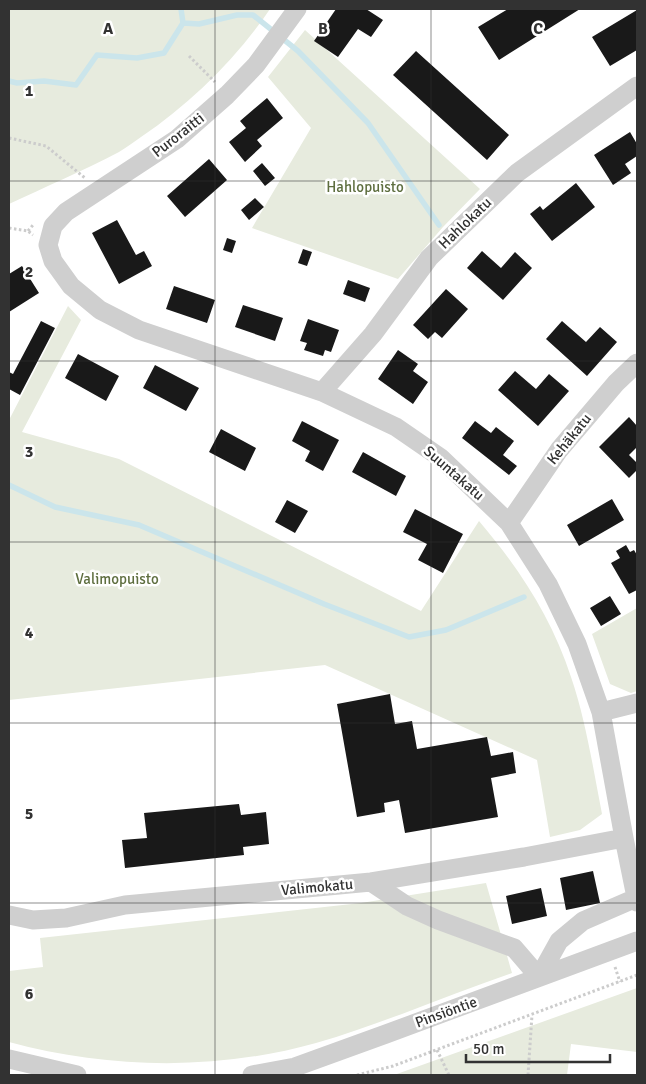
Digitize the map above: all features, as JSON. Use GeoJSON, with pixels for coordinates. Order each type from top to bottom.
{"type":"FeatureCollection","features":[{"type":"Feature","properties":{"kind":"street","name":"Puroraitti"},"geometry":{"type":"LineString","coordinates":[[48,245],[53,226],[66,212],[177,139],[221,88],[256,65],[297,9]]}},
{"type":"Feature","properties":{"kind":"street","name":"Hahlokatu"},"geometry":{"type":"LineString","coordinates":[[322,392],[373,334],[429,258],[517,173],[637,86]]}},
{"type":"Feature","properties":{"kind":"street","name":"Suuntakatu"},"geometry":{"type":"LineString","coordinates":[[48,245],[53,261],[71,286],[100,310],[139,330],[322,392],[396,427],[441,458],[510,523],[552,592],[576,644],[601,712],[637,900]]}},
{"type":"Feature","properties":{"kind":"street","name":"Kehäkatu"},"geometry":{"type":"LineString","coordinates":[[510,523],[559,450],[616,383],[637,363]]}},
{"type":"Feature","properties":{"kind":"street"},"geometry":{"type":"LineString","coordinates":[[601,712],[637,703]]}},
{"type":"Feature","properties":{"kind":"street","name":"Valimokatu"},"geometry":{"type":"LineString","coordinates":[[9,915],[33,920],[66,918],[125,905],[371,882],[524,857],[624,838]]}},
{"type":"Feature","properties":{"kind":"street"},"geometry":{"type":"LineString","coordinates":[[371,882],[407,906],[438,920],[514,948],[539,978],[559,940],[583,920],[637,900]]}},
{"type":"Feature","properties":{"kind":"street","name":"Pinsiöntie"},"geometry":{"type":"LineString","coordinates":[[252,1075],[295,1067],[637,941]]}},
{"type":"Feature","properties":{"kind":"street"},"geometry":{"type":"LineString","coordinates":[[9,1059],[77,1075]]}},
{"type":"Feature","properties":{"kind":"path"},"geometry":{"type":"LineString","coordinates":[[189,56],[221,88]]}},
{"type":"Feature","properties":{"kind":"path"},"geometry":{"type":"LineString","coordinates":[[220,75],[221,88]]}},
{"type":"Feature","properties":{"kind":"path"},"geometry":{"type":"LineString","coordinates":[[208,88],[221,88]]}},
{"type":"Feature","properties":{"kind":"path"},"geometry":{"type":"LineString","coordinates":[[9,138],[46,146],[98,190]]}},
{"type":"Feature","properties":{"kind":"path"},"geometry":{"type":"LineString","coordinates":[[77,182],[91,172]]}},
{"type":"Feature","properties":{"kind":"path"},"geometry":{"type":"LineString","coordinates":[[28,231],[34,224]]}},
{"type":"Feature","properties":{"kind":"path"},"geometry":{"type":"LineString","coordinates":[[357,1075],[393,1066],[637,975]]}},
{"type":"Feature","properties":{"kind":"path"},"geometry":{"type":"LineString","coordinates":[[528,1075],[532,1015]]}},
{"type":"Feature","properties":{"kind":"path"},"geometry":{"type":"LineString","coordinates":[[437,1050],[450,1075]]}},
{"type":"Feature","properties":{"kind":"green space"},"geometry":{"type":"Polygon","coordinates":[[[9,9],[270,9],[243,45],[212,79],[160,124],[119,152],[9,204],[9,9]]]}},
{"type":"Feature","properties":{"kind":"green space","name":"Hahlopuisto"},"geometry":{"type":"Polygon","coordinates":[[[305,30],[480,189],[443,227],[398,279],[252,228],[311,128],[268,77],[305,30]]]}},
{"type":"Feature","properties":{"kind":"green space","name":"Valimopuisto"},"geometry":{"type":"Polygon","coordinates":[[[68,306],[81,320],[22,432],[119,459],[421,611],[479,521],[508,557],[533,594],[563,655],[581,710],[602,814],[580,830],[550,837],[537,760],[325,665],[9,700],[9,420],[68,306]]]}},
{"type":"Feature","properties":{"kind":"green space"},"geometry":{"type":"Polygon","coordinates":[[[637,608],[637,691],[631,693],[610,684],[592,634],[637,608]]]}},
{"type":"Feature","properties":{"kind":"green space"},"geometry":{"type":"Polygon","coordinates":[[[486,883],[512,973],[348,1033],[278,1052],[201,1062],[124,1062],[47,1051],[9,1042],[9,971],[43,967],[40,938],[361,903],[486,883]]]}},
{"type":"Feature","properties":{"kind":"green space"},"geometry":{"type":"Polygon","coordinates":[[[637,988],[637,1052],[571,1044],[567,1075],[394,1075],[637,988]]]}},
{"type":"Feature","properties":{"kind":"building"},"geometry":{"type":"Polygon","coordinates":[[[336,9],[366,9],[383,20],[371,37],[358,29],[338,57],[314,41],[336,9]]]}},
{"type":"Feature","properties":{"kind":"building"},"geometry":{"type":"Polygon","coordinates":[[[508,9],[580,9],[499,60],[478,27],[508,9]]]}},
{"type":"Feature","properties":{"kind":"building"},"geometry":{"type":"Polygon","coordinates":[[[637,10],[637,50],[610,66],[592,37],[637,10]]]}},
{"type":"Feature","properties":{"kind":"building"},"geometry":{"type":"Polygon","coordinates":[[[416,51],[509,135],[487,160],[393,75],[416,51]]]}},
{"type":"Feature","properties":{"kind":"building"},"geometry":{"type":"Polygon","coordinates":[[[267,98],[283,118],[257,140],[262,146],[245,162],[229,142],[246,128],[240,121],[267,98]]]}},
{"type":"Feature","properties":{"kind":"building"},"geometry":{"type":"Polygon","coordinates":[[[630,132],[637,144],[637,156],[625,164],[631,173],[613,185],[594,155],[630,132]]]}},
{"type":"Feature","properties":{"kind":"building"},"geometry":{"type":"Polygon","coordinates":[[[209,159],[227,180],[185,217],[167,196],[209,159]]]}},
{"type":"Feature","properties":{"kind":"building"},"geometry":{"type":"Polygon","coordinates":[[[262,163],[275,178],[265,186],[253,171],[262,163]]]}},
{"type":"Feature","properties":{"kind":"building"},"geometry":{"type":"Polygon","coordinates":[[[576,183],[595,207],[552,241],[530,214],[540,206],[543,210],[576,183]]]}},
{"type":"Feature","properties":{"kind":"building"},"geometry":{"type":"Polygon","coordinates":[[[255,198],[264,207],[249,220],[241,210],[255,198]]]}},
{"type":"Feature","properties":{"kind":"building"},"geometry":{"type":"Polygon","coordinates":[[[117,220],[136,255],[144,251],[152,266],[119,284],[92,233],[117,220]]]}},
{"type":"Feature","properties":{"kind":"building"},"geometry":{"type":"Polygon","coordinates":[[[227,238],[236,241],[232,253],[223,250],[227,238]]]}},
{"type":"Feature","properties":{"kind":"building"},"geometry":{"type":"Polygon","coordinates":[[[303,249],[312,252],[307,266],[298,263],[303,249]]]}},
{"type":"Feature","properties":{"kind":"building"},"geometry":{"type":"Polygon","coordinates":[[[482,251],[501,268],[515,252],[532,268],[503,300],[467,268],[482,251]]]}},
{"type":"Feature","properties":{"kind":"building"},"geometry":{"type":"Polygon","coordinates":[[[22,266],[39,293],[9,312],[9,274],[22,266]]]}},
{"type":"Feature","properties":{"kind":"building"},"geometry":{"type":"Polygon","coordinates":[[[348,280],[370,288],[365,302],[343,294],[348,280]]]}},
{"type":"Feature","properties":{"kind":"building"},"geometry":{"type":"Polygon","coordinates":[[[174,286],[215,300],[207,323],[166,309],[174,286]]]}},
{"type":"Feature","properties":{"kind":"building"},"geometry":{"type":"Polygon","coordinates":[[[446,289],[468,309],[442,338],[435,332],[428,339],[413,325],[446,289]]]}},
{"type":"Feature","properties":{"kind":"building"},"geometry":{"type":"Polygon","coordinates":[[[243,305],[283,318],[275,341],[235,327],[243,305]]]}},
{"type":"Feature","properties":{"kind":"building"},"geometry":{"type":"Polygon","coordinates":[[[308,319],[339,330],[331,352],[325,350],[323,356],[304,350],[307,343],[300,341],[308,319]]]}},
{"type":"Feature","properties":{"kind":"building"},"geometry":{"type":"Polygon","coordinates":[[[41,321],[55,328],[20,395],[9,389],[9,372],[13,374],[41,321]]]}},
{"type":"Feature","properties":{"kind":"building"},"geometry":{"type":"Polygon","coordinates":[[[562,321],[586,342],[600,327],[617,342],[587,376],[546,339],[562,321]]]}},
{"type":"Feature","properties":{"kind":"building"},"geometry":{"type":"Polygon","coordinates":[[[398,350],[418,364],[413,371],[428,382],[413,404],[378,379],[398,350]]]}},
{"type":"Feature","properties":{"kind":"building"},"geometry":{"type":"Polygon","coordinates":[[[78,354],[119,376],[106,401],[65,378],[78,354]]]}},
{"type":"Feature","properties":{"kind":"building"},"geometry":{"type":"Polygon","coordinates":[[[155,365],[199,388],[186,411],[143,388],[155,365]]]}},
{"type":"Feature","properties":{"kind":"building"},"geometry":{"type":"Polygon","coordinates":[[[515,371],[536,389],[549,374],[569,391],[538,426],[498,390],[515,371]]]}},
{"type":"Feature","properties":{"kind":"building"},"geometry":{"type":"Polygon","coordinates":[[[629,417],[637,426],[637,447],[629,455],[637,463],[637,470],[629,478],[599,447],[629,417]]]}},
{"type":"Feature","properties":{"kind":"building"},"geometry":{"type":"Polygon","coordinates":[[[302,421],[339,440],[323,471],[305,461],[310,451],[292,441],[302,421]]]}},
{"type":"Feature","properties":{"kind":"building"},"geometry":{"type":"Polygon","coordinates":[[[475,421],[491,433],[496,427],[514,441],[503,455],[517,466],[509,475],[462,438],[475,421]]]}},
{"type":"Feature","properties":{"kind":"building"},"geometry":{"type":"Polygon","coordinates":[[[221,429],[256,448],[245,471],[209,452],[221,429]]]}},
{"type":"Feature","properties":{"kind":"building"},"geometry":{"type":"Polygon","coordinates":[[[363,452],[406,476],[396,496],[352,472],[363,452]]]}},
{"type":"Feature","properties":{"kind":"building"},"geometry":{"type":"Polygon","coordinates":[[[612,499],[624,520],[579,546],[567,525],[612,499]]]}},
{"type":"Feature","properties":{"kind":"building"},"geometry":{"type":"Polygon","coordinates":[[[287,500],[308,511],[295,533],[275,522],[287,500]]]}},
{"type":"Feature","properties":{"kind":"building"},"geometry":{"type":"Polygon","coordinates":[[[415,509],[463,534],[443,573],[418,560],[427,544],[403,532],[415,509]]]}},
{"type":"Feature","properties":{"kind":"building"},"geometry":{"type":"Polygon","coordinates":[[[626,545],[630,552],[634,550],[637,555],[637,590],[629,594],[611,563],[620,558],[616,551],[626,545]]]}},
{"type":"Feature","properties":{"kind":"building"},"geometry":{"type":"Polygon","coordinates":[[[610,596],[621,614],[601,626],[590,608],[610,596]]]}},
{"type":"Feature","properties":{"kind":"building"},"geometry":{"type":"Polygon","coordinates":[[[390,694],[395,724],[412,721],[417,749],[487,737],[491,756],[513,752],[516,773],[491,778],[498,817],[405,833],[399,800],[384,803],[385,812],[357,817],[337,704],[390,694]]]}},
{"type":"Feature","properties":{"kind":"building"},"geometry":{"type":"Polygon","coordinates":[[[239,804],[241,815],[266,812],[269,844],[243,847],[244,855],[125,868],[122,840],[147,838],[144,813],[239,804]]]}},
{"type":"Feature","properties":{"kind":"building"},"geometry":{"type":"Polygon","coordinates":[[[593,871],[600,903],[566,910],[560,878],[593,871]]]}},
{"type":"Feature","properties":{"kind":"building"},"geometry":{"type":"Polygon","coordinates":[[[541,888],[547,916],[512,924],[506,896],[541,888]]]}},
{"type":"Feature","properties":{"kind":"waterway"},"geometry":{"type":"LineString","coordinates":[[9,81],[17,83],[44,81],[76,85],[97,55],[137,58],[164,53],[183,23],[181,9]]}},
{"type":"Feature","properties":{"kind":"waterway"},"geometry":{"type":"LineString","coordinates":[[183,23],[199,24],[237,15],[253,15],[298,51],[368,123],[439,225]]}},
{"type":"Feature","properties":{"kind":"waterway"},"geometry":{"type":"LineString","coordinates":[[9,485],[55,507],[139,525],[324,604],[409,637],[446,630],[524,597]]}}]}
